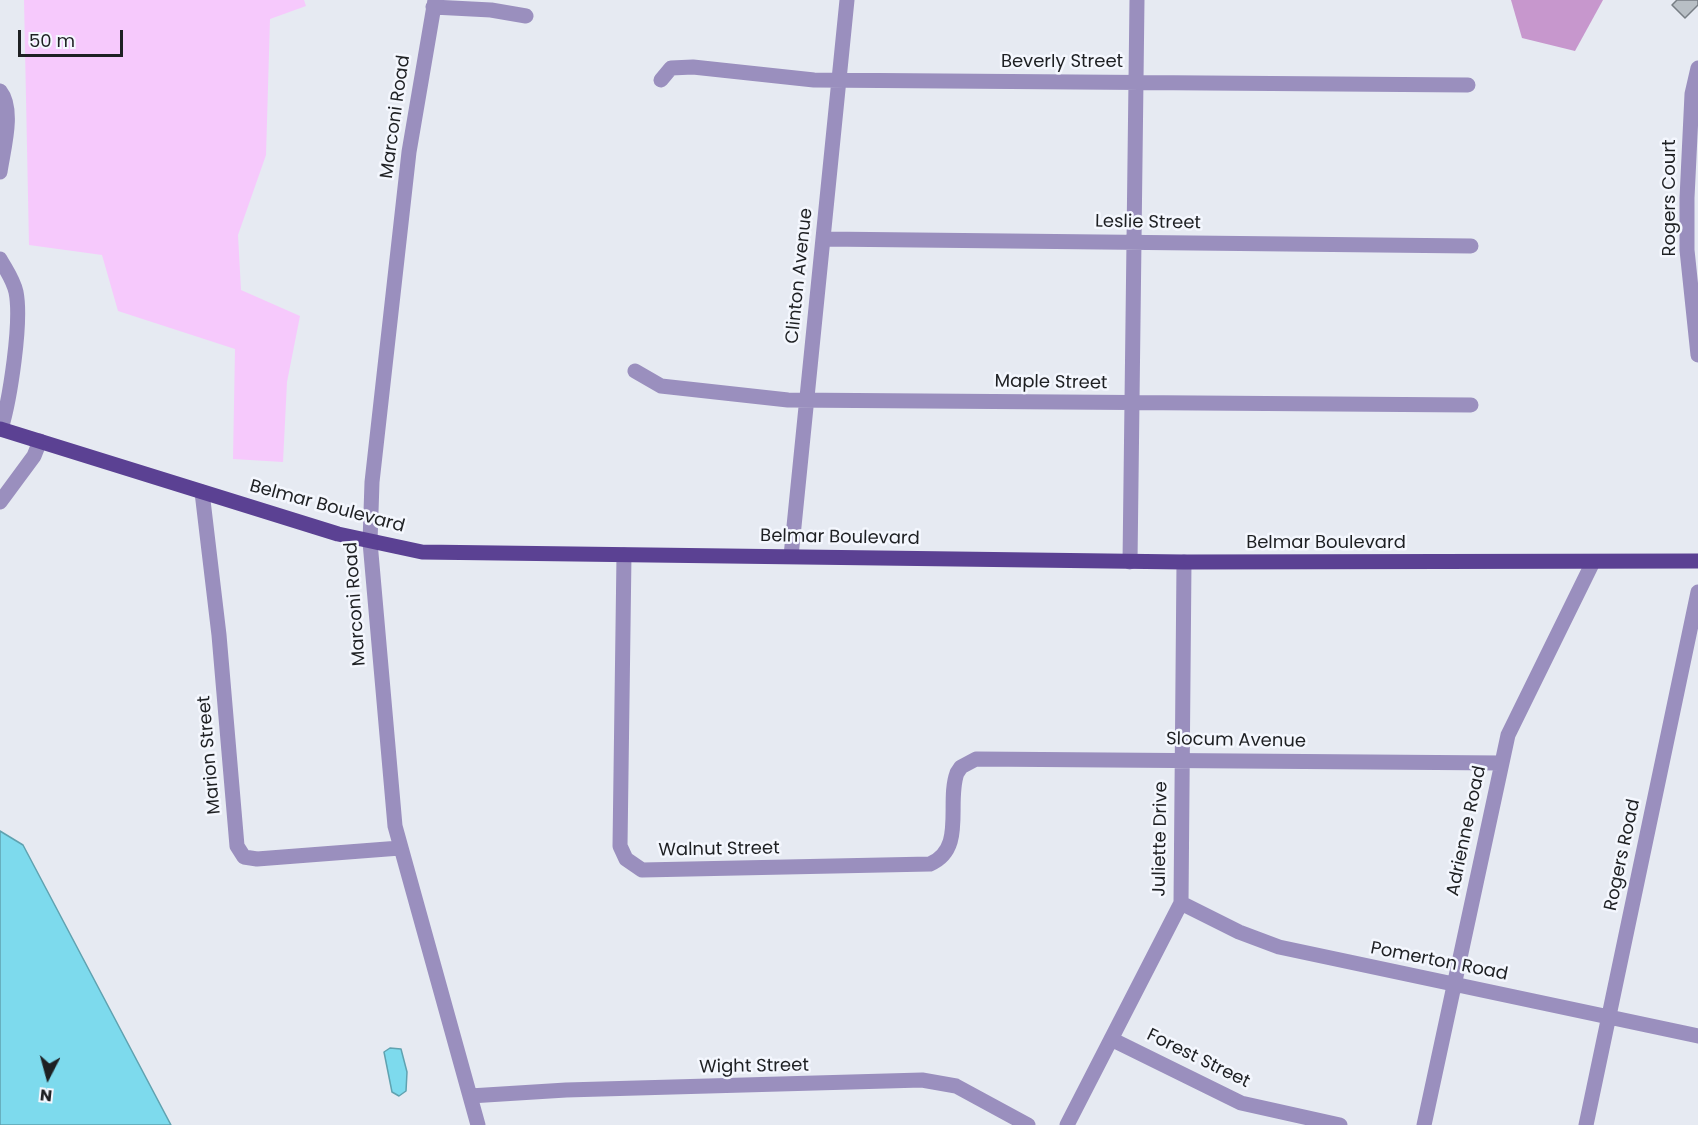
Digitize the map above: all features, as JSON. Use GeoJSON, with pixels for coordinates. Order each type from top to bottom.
{"type":"FeatureCollection","features":[{"type":"Feature","properties":{"kind":"main road","name":"Belmar Boulevard"},"geometry":{"type":"LineString","coordinates":[[1,429],[370,542],[422,552],[1130,562],[1698,561]]}},
{"type":"Feature","properties":{"kind":"street","name":"Clinton Avenue"},"geometry":{"type":"LineString","coordinates":[[791,556],[847,0]]}},
{"type":"Feature","properties":{"kind":"street"},"geometry":{"type":"LineString","coordinates":[[1130,562],[1137,0]]}},
{"type":"Feature","properties":{"kind":"street"},"geometry":{"type":"LineString","coordinates":[[434,4],[526,16]]}},
{"type":"Feature","properties":{"kind":"street","name":"Marconi Road"},"geometry":{"type":"LineString","coordinates":[[434,4],[409,152],[372,482],[370,542],[392,805],[400,848],[478,1125]]}},
{"type":"Feature","properties":{"kind":"street","name":"Beverly Street"},"geometry":{"type":"LineString","coordinates":[[661,80],[671,68],[693,67],[839,80],[1468,85]]}},
{"type":"Feature","properties":{"kind":"street","name":"Rogers Court"},"geometry":{"type":"LineString","coordinates":[[1698,68],[1692,94],[1686,198],[1687,250],[1698,356]]}},
{"type":"Feature","properties":{"kind":"street"},"geometry":{"type":"LineString","coordinates":[[0,172],[3,97]]}},
{"type":"Feature","properties":{"kind":"street","name":"Leslie Street"},"geometry":{"type":"LineString","coordinates":[[824,238],[1471,246]]}},
{"type":"Feature","properties":{"kind":"street"},"geometry":{"type":"LineString","coordinates":[[0,259],[15,289],[18,306],[8,405],[1,429]]}},
{"type":"Feature","properties":{"kind":"street","name":"Maple Street"},"geometry":{"type":"LineString","coordinates":[[635,371],[661,386],[806,400],[1471,405]]}},
{"type":"Feature","properties":{"kind":"street"},"geometry":{"type":"LineString","coordinates":[[0,502],[34,456],[40,441]]}},
{"type":"Feature","properties":{"kind":"street","name":"Marion Street"},"geometry":{"type":"LineString","coordinates":[[202,492],[219,635],[237,846],[244,857],[257,859],[400,848]]}},
{"type":"Feature","properties":{"kind":"street","name":"Walnut Street"},"geometry":{"type":"LineString","coordinates":[[624,555],[620,846],[626,859],[634,866],[652,871],[930,864],[943,857],[952,841],[954,779],[961,767],[969,761]]}},
{"type":"Feature","properties":{"kind":"street","name":"Juliette Drive"},"geometry":{"type":"LineString","coordinates":[[1067,1125],[1181,903],[1184,562]]}},
{"type":"Feature","properties":{"kind":"street","name":"Adrienne Road"},"geometry":{"type":"LineString","coordinates":[[1424,1125],[1508,735],[1517,712],[1593,562]]}},
{"type":"Feature","properties":{"kind":"street","name":"Rogers Road"},"geometry":{"type":"LineString","coordinates":[[1586,1125],[1698,592]]}},
{"type":"Feature","properties":{"kind":"street","name":"Slocum Avenue"},"geometry":{"type":"LineString","coordinates":[[969,761],[1182,760],[1502,764]]}},
{"type":"Feature","properties":{"kind":"street","name":"Pomerton Road"},"geometry":{"type":"LineString","coordinates":[[1181,903],[1239,932],[1279,948],[1698,1036]]}},
{"type":"Feature","properties":{"kind":"street","name":"Forest Street"},"geometry":{"type":"LineString","coordinates":[[1111,1039],[1214,1092],[1241,1103],[1340,1125]]}},
{"type":"Feature","properties":{"kind":"street","name":"Wight Street"},"geometry":{"type":"LineString","coordinates":[[470,1096],[566,1090],[922,1080],[956,1086],[1028,1125]]}},
{"type":"Feature","properties":{"kind":"shaded area"},"geometry":{"type":"Polygon","coordinates":[[[24,0],[304,0],[306,6],[270,19],[266,155],[238,235],[241,290],[300,316],[287,382],[283,462],[233,459],[235,349],[118,311],[102,255],[29,245],[24,0]]]}},
{"type":"Feature","properties":{"kind":"shaded area"},"geometry":{"type":"Polygon","coordinates":[[[1511,0],[1603,0],[1575,51],[1522,38],[1511,0]]]}},
{"type":"Feature","properties":{"kind":"water"},"geometry":{"type":"Polygon","coordinates":[[[0,831],[23,845],[171,1125],[0,1125],[0,831]]]}},
{"type":"Feature","properties":{"kind":"water"},"geometry":{"type":"Polygon","coordinates":[[[390,1048],[401,1049],[407,1072],[406,1091],[399,1096],[392,1092],[384,1052],[390,1048]]]}},
{"type":"Feature","properties":{"kind":"building"},"geometry":{"type":"Polygon","coordinates":[[[1677,0],[1698,0],[1698,5],[1685,18],[1672,5],[1677,0]]]}}]}
